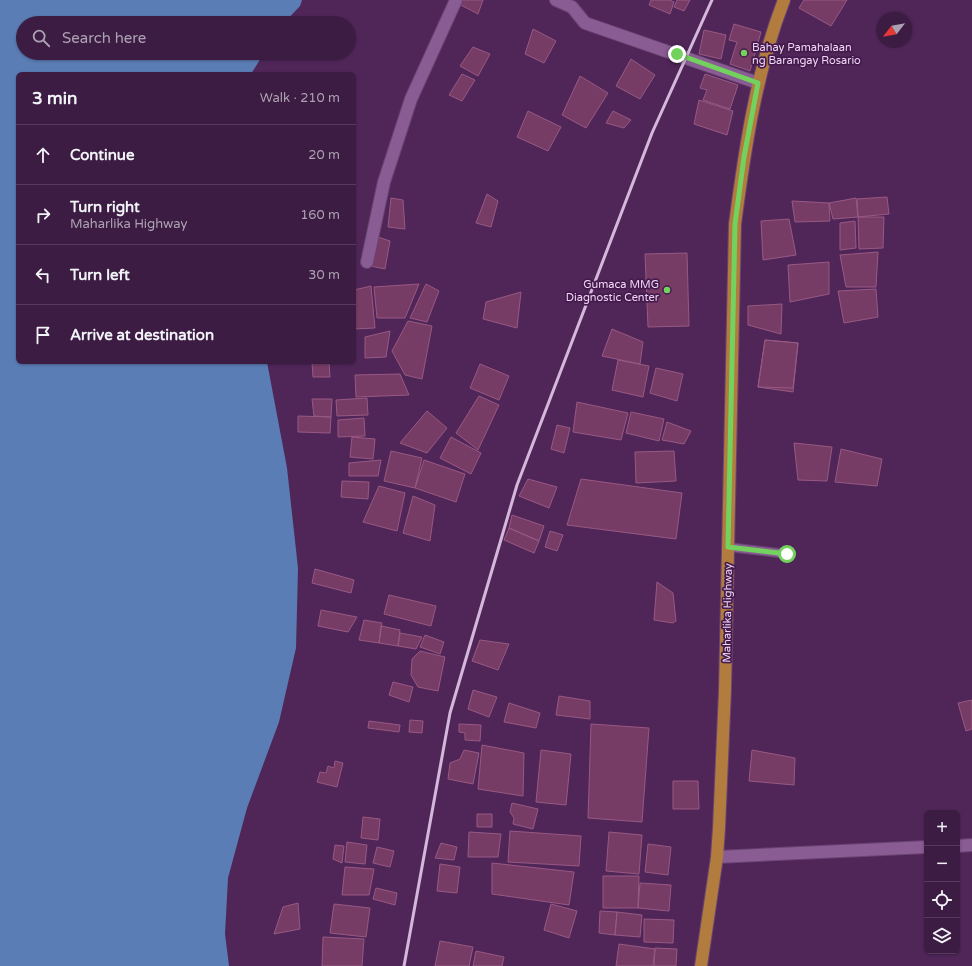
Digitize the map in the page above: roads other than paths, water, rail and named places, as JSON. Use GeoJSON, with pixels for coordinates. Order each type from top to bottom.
{"type":"FeatureCollection","features":[{"type":"Feature","properties":{"kind":"main road","name":"Maharlika Highway"},"geometry":{"type":"LineString","coordinates":[[701,966],[717,857],[725,690],[735,224],[744,157],[758,83],[784,0]]}},
{"type":"Feature","properties":{"kind":"street"},"geometry":{"type":"LineString","coordinates":[[366,262],[384,182],[411,100],[456,0]]}},
{"type":"Feature","properties":{"kind":"street"},"geometry":{"type":"LineString","coordinates":[[556,0],[572,7],[585,23],[758,83]]}},
{"type":"Feature","properties":{"kind":"street"},"geometry":{"type":"LineString","coordinates":[[960,846],[972,845]]}},
{"type":"Feature","properties":{"kind":"street"},"geometry":{"type":"LineString","coordinates":[[717,857],[924,847]]}},
{"type":"Feature","properties":{"kind":"lane"},"geometry":{"type":"LineString","coordinates":[[728,547],[787,554]]}},
{"type":"Feature","properties":{"kind":"water"},"geometry":{"type":"Polygon","coordinates":[[[0,0],[302,0],[300,6],[291,16],[16,16],[16,60],[260,60],[252,72],[16,72],[16,364],[267,364],[287,468],[298,568],[296,648],[279,722],[247,808],[228,878],[225,934],[229,966],[0,966],[0,0]]]}},
{"type":"Feature","properties":{"kind":"railway"},"geometry":{"type":"LineString","coordinates":[[404,966],[450,713],[517,485],[652,133],[712,0]]}},
{"type":"Feature","properties":{"kind":"place","name":"Bahay Pamahalaan ng Barangay Rosario"},"geometry":{"type":"Point","coordinates":[744,53]}},
{"type":"Feature","properties":{"kind":"place","name":"Gumaca MMG Diagnostic Center"},"geometry":{"type":"Point","coordinates":[667,290]}}]}
